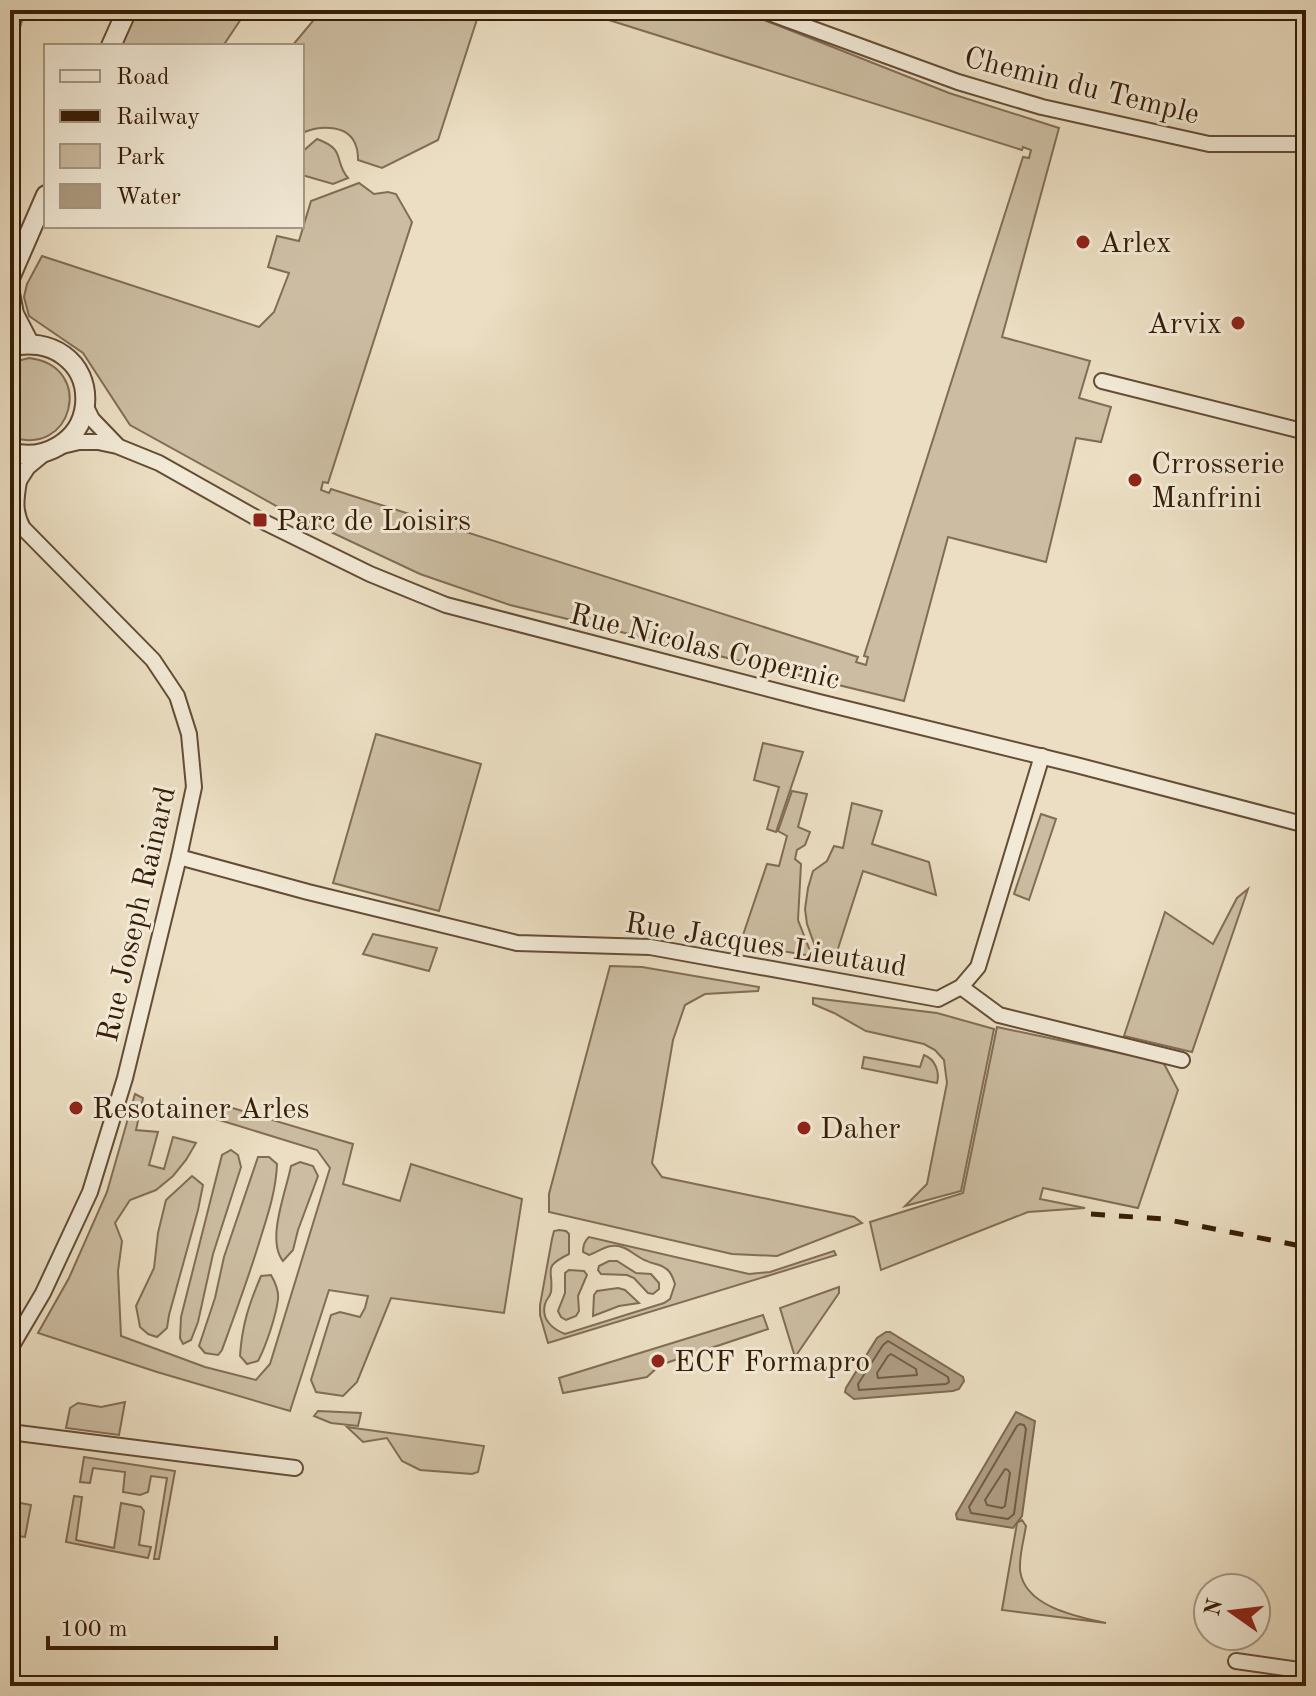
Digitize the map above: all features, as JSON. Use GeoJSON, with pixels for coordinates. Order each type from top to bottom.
{"type":"FeatureCollection","features":[{"type":"Feature","properties":{"kind":"street"},"geometry":{"type":"LineString","coordinates":[[112,44],[127,10]]}},
{"type":"Feature","properties":{"kind":"street","name":"Chemin du Temple"},"geometry":{"type":"LineString","coordinates":[[761,10],[794,16],[958,82],[1042,107],[1209,144],[1306,144]]}},
{"type":"Feature","properties":{"kind":"street"},"geometry":{"type":"LineString","coordinates":[[10,278],[44,200]]}},
{"type":"Feature","properties":{"kind":"street"},"geometry":{"type":"LineString","coordinates":[[10,293],[14,314],[29,343]]}},
{"type":"Feature","properties":{"kind":"street"},"geometry":{"type":"LineString","coordinates":[[10,347],[29,343],[42,345],[66,357],[81,379],[85,405],[73,434],[28,467],[19,481]]}},
{"type":"Feature","properties":{"kind":"street"},"geometry":{"type":"LineString","coordinates":[[1102,381],[1306,432]]}},
{"type":"Feature","properties":{"kind":"street"},"geometry":{"type":"LineString","coordinates":[[85,405],[92,419],[117,446]]}},
{"type":"Feature","properties":{"kind":"street"},"geometry":{"type":"LineString","coordinates":[[19,481],[10,455],[51,450],[79,442],[117,446]]}},
{"type":"Feature","properties":{"kind":"street","name":"Rue Nicolas Copernic"},"geometry":{"type":"LineString","coordinates":[[117,446],[159,463],[260,520],[370,574],[446,605],[1306,825]]}},
{"type":"Feature","properties":{"kind":"street","name":"Rue Joseph Rainard"},"geometry":{"type":"LineString","coordinates":[[10,1349],[43,1293],[90,1192],[125,1078],[194,787],[189,734],[177,696],[153,660],[23,528],[18,519],[16,502],[19,481]]}},
{"type":"Feature","properties":{"kind":"street"},"geometry":{"type":"LineString","coordinates":[[1042,756],[978,967],[961,987],[999,1015],[1182,1060]]}},
{"type":"Feature","properties":{"kind":"street","name":"Rue Jacques Lieutaud"},"geometry":{"type":"LineString","coordinates":[[179,857],[517,943],[650,947],[938,999],[961,987]]}},
{"type":"Feature","properties":{"kind":"street"},"geometry":{"type":"LineString","coordinates":[[10,1432],[295,1468]]}},
{"type":"Feature","properties":{"kind":"street"},"geometry":{"type":"LineString","coordinates":[[1236,1661],[1306,1671]]}},
{"type":"Feature","properties":{"kind":"green space"},"geometry":{"type":"Polygon","coordinates":[[[10,10],[25,10],[10,63],[10,10]]]}},
{"type":"Feature","properties":{"kind":"green space"},"geometry":{"type":"Polygon","coordinates":[[[136,10],[247,10],[224,44],[121,44],[136,10]]]}},
{"type":"Feature","properties":{"kind":"green space"},"geometry":{"type":"Polygon","coordinates":[[[322,10],[480,10],[438,140],[382,168],[358,160],[352,139],[341,130],[325,128],[304,132],[304,44],[294,44],[322,10]]]}},
{"type":"Feature","properties":{"kind":"green space"},"geometry":{"type":"Polygon","coordinates":[[[577,10],[739,10],[949,93],[1059,128],[1002,337],[1090,361],[1079,398],[1111,407],[1101,442],[1076,438],[1046,562],[948,537],[904,701],[510,605],[420,574],[280,508],[130,425],[83,353],[29,316],[24,297],[27,284],[42,256],[259,327],[274,312],[289,273],[268,267],[277,236],[299,241],[311,201],[359,183],[374,194],[396,194],[412,222],[328,483],[323,482],[321,490],[329,493],[331,489],[858,657],[856,662],[866,665],[868,657],[864,656],[1023,157],[1029,158],[1031,150],[1023,147],[1022,150],[577,10]]]}},
{"type":"Feature","properties":{"kind":"green space"},"geometry":{"type":"Polygon","coordinates":[[[317,139],[326,143],[336,151],[348,178],[333,184],[304,176],[304,150],[317,139]]]}},
{"type":"Feature","properties":{"kind":"green space"},"geometry":{"type":"Polygon","coordinates":[[[29,358],[50,365],[63,377],[69,393],[68,409],[61,424],[49,435],[31,440],[10,436],[10,363],[29,358]]]}},
{"type":"Feature","properties":{"kind":"green space"},"geometry":{"type":"Polygon","coordinates":[[[376,734],[481,764],[439,911],[333,883],[376,734]]]}},
{"type":"Feature","properties":{"kind":"green space"},"geometry":{"type":"Polygon","coordinates":[[[763,743],[803,752],[776,832],[767,829],[779,787],[754,780],[763,743]]]}},
{"type":"Feature","properties":{"kind":"green space"},"geometry":{"type":"Polygon","coordinates":[[[792,791],[807,794],[798,827],[810,832],[805,845],[797,850],[795,859],[801,864],[798,920],[812,956],[740,944],[767,864],[779,866],[787,836],[778,831],[792,791]]]}},
{"type":"Feature","properties":{"kind":"green space"},"geometry":{"type":"Polygon","coordinates":[[[852,803],[882,811],[872,844],[929,862],[936,895],[863,871],[834,961],[820,960],[807,924],[805,909],[808,888],[813,871],[827,861],[834,846],[843,848],[852,803]]]}},
{"type":"Feature","properties":{"kind":"green space"},"geometry":{"type":"Polygon","coordinates":[[[1041,814],[1056,819],[1029,900],[1014,894],[1041,814]]]}},
{"type":"Feature","properties":{"kind":"green space"},"geometry":{"type":"Polygon","coordinates":[[[1248,889],[1192,1052],[1124,1036],[1165,912],[1213,944],[1237,898],[1248,889]]]}},
{"type":"Feature","properties":{"kind":"green space"},"geometry":{"type":"Polygon","coordinates":[[[373,934],[437,948],[429,971],[363,954],[373,934]]]}},
{"type":"Feature","properties":{"kind":"green space"},"geometry":{"type":"Polygon","coordinates":[[[610,966],[642,967],[759,987],[758,991],[705,994],[685,1005],[673,1040],[652,1163],[662,1177],[854,1217],[862,1223],[777,1256],[732,1254],[549,1212],[549,1194],[610,966]]]}},
{"type":"Feature","properties":{"kind":"green space"},"geometry":{"type":"Polygon","coordinates":[[[813,998],[937,1013],[994,1029],[961,1191],[905,1206],[927,1184],[947,1083],[944,1060],[924,1044],[866,1031],[813,1004],[813,998]]]}},
{"type":"Feature","properties":{"kind":"green space"},"geometry":{"type":"Polygon","coordinates":[[[997,1027],[1163,1062],[1178,1090],[1138,1208],[1043,1188],[1040,1199],[1085,1208],[1028,1212],[881,1270],[870,1222],[963,1193],[997,1027]]]}},
{"type":"Feature","properties":{"kind":"green space"},"geometry":{"type":"Polygon","coordinates":[[[924,1055],[936,1066],[937,1083],[862,1068],[864,1057],[920,1067],[924,1055]]]}},
{"type":"Feature","properties":{"kind":"green space"},"geometry":{"type":"Polygon","coordinates":[[[135,1094],[143,1098],[136,1130],[158,1132],[149,1165],[164,1169],[173,1137],[196,1143],[173,1176],[156,1190],[130,1200],[115,1223],[122,1241],[118,1271],[121,1336],[205,1367],[256,1380],[270,1364],[330,1168],[317,1150],[213,1118],[219,1104],[353,1144],[343,1184],[400,1201],[411,1164],[522,1199],[504,1313],[391,1298],[357,1382],[343,1396],[316,1392],[311,1380],[331,1315],[340,1312],[360,1317],[368,1296],[329,1290],[290,1411],[38,1333],[69,1278],[107,1192],[135,1094]]]}},
{"type":"Feature","properties":{"kind":"green space"},"geometry":{"type":"Polygon","coordinates":[[[231,1150],[238,1155],[241,1167],[213,1254],[198,1322],[191,1340],[183,1344],[180,1338],[181,1317],[222,1155],[231,1150]]]}},
{"type":"Feature","properties":{"kind":"green space"},"geometry":{"type":"Polygon","coordinates":[[[258,1157],[269,1157],[277,1164],[271,1204],[222,1350],[218,1355],[205,1353],[199,1346],[215,1298],[224,1257],[258,1157]]]}},
{"type":"Feature","properties":{"kind":"green space"},"geometry":{"type":"Polygon","coordinates":[[[300,1162],[313,1166],[318,1176],[293,1250],[283,1261],[276,1241],[279,1215],[291,1166],[300,1162]]]}},
{"type":"Feature","properties":{"kind":"green space"},"geometry":{"type":"Polygon","coordinates":[[[192,1176],[203,1185],[198,1210],[167,1328],[157,1337],[140,1327],[136,1306],[154,1268],[166,1200],[192,1176]]]}},
{"type":"Feature","properties":{"kind":"green space"},"geometry":{"type":"Polygon","coordinates":[[[554,1231],[569,1234],[569,1254],[552,1266],[551,1292],[544,1309],[549,1323],[565,1334],[664,1303],[670,1299],[675,1284],[667,1269],[622,1247],[609,1246],[589,1255],[583,1252],[589,1237],[749,1274],[770,1272],[834,1251],[836,1255],[548,1343],[540,1305],[554,1231]]]}},
{"type":"Feature","properties":{"kind":"green space"},"geometry":{"type":"Polygon","coordinates":[[[617,1261],[636,1273],[651,1274],[659,1283],[659,1289],[653,1294],[648,1293],[627,1275],[601,1274],[599,1266],[617,1261]]]}},
{"type":"Feature","properties":{"kind":"green space"},"geometry":{"type":"Polygon","coordinates":[[[569,1270],[584,1271],[587,1275],[578,1296],[579,1311],[576,1316],[566,1320],[558,1311],[565,1293],[565,1273],[569,1270]]]}},
{"type":"Feature","properties":{"kind":"green space"},"geometry":{"type":"Polygon","coordinates":[[[271,1275],[278,1296],[273,1322],[258,1361],[247,1364],[240,1356],[247,1315],[261,1276],[271,1275]]]}},
{"type":"Feature","properties":{"kind":"green space"},"geometry":{"type":"Polygon","coordinates":[[[839,1287],[839,1293],[795,1357],[780,1308],[839,1287]]]}},
{"type":"Feature","properties":{"kind":"green space"},"geometry":{"type":"Polygon","coordinates":[[[625,1290],[639,1303],[619,1306],[593,1316],[597,1291],[625,1290]]]}},
{"type":"Feature","properties":{"kind":"green space"},"geometry":{"type":"Polygon","coordinates":[[[763,1315],[768,1329],[660,1365],[647,1377],[563,1393],[559,1378],[763,1315]]]}},
{"type":"Feature","properties":{"kind":"green space"},"geometry":{"type":"Polygon","coordinates":[[[125,1402],[119,1435],[66,1428],[70,1408],[78,1403],[101,1407],[125,1402]]]}},
{"type":"Feature","properties":{"kind":"green space"},"geometry":{"type":"Polygon","coordinates":[[[318,1411],[361,1413],[358,1426],[331,1423],[314,1416],[318,1411]]]}},
{"type":"Feature","properties":{"kind":"green space"},"geometry":{"type":"Polygon","coordinates":[[[347,1427],[484,1446],[478,1472],[420,1470],[402,1461],[387,1438],[363,1442],[347,1427]]]}},
{"type":"Feature","properties":{"kind":"green space"},"geometry":{"type":"Polygon","coordinates":[[[84,1457],[175,1471],[159,1559],[154,1559],[167,1478],[151,1476],[148,1492],[140,1495],[123,1492],[125,1472],[93,1468],[90,1483],[80,1482],[84,1457]]]}},
{"type":"Feature","properties":{"kind":"green space"},"geometry":{"type":"Polygon","coordinates":[[[74,1496],[82,1497],[76,1540],[114,1548],[121,1503],[141,1507],[144,1511],[139,1545],[151,1547],[148,1558],[66,1542],[74,1496]]]}},
{"type":"Feature","properties":{"kind":"green space"},"geometry":{"type":"Polygon","coordinates":[[[10,1501],[31,1505],[25,1537],[10,1535],[10,1501]]]}},
{"type":"Feature","properties":{"kind":"green space"},"geometry":{"type":"Polygon","coordinates":[[[1022,1520],[1026,1526],[1020,1570],[1031,1593],[1054,1608],[1106,1623],[1002,1610],[1017,1523],[1022,1520]]]}},
{"type":"Feature","properties":{"kind":"water"},"geometry":{"type":"Polygon","coordinates":[[[886,1332],[963,1377],[959,1389],[854,1399],[845,1392],[877,1338],[886,1332]]]}},
{"type":"Feature","properties":{"kind":"water"},"geometry":{"type":"Polygon","coordinates":[[[1016,1412],[1035,1421],[1022,1516],[1013,1528],[957,1519],[956,1514],[1016,1412]]]}},
{"type":"Feature","properties":{"kind":"railway"},"geometry":{"type":"LineString","coordinates":[[1091,1214],[1164,1219],[1306,1247]]}},
{"type":"Feature","properties":{"kind":"place","name":"Arlex"},"geometry":{"type":"Point","coordinates":[1083,242]}},
{"type":"Feature","properties":{"kind":"place","name":"Arvix"},"geometry":{"type":"Point","coordinates":[1238,323]}},
{"type":"Feature","properties":{"kind":"place","name":"Crrosserie Manfrini"},"geometry":{"type":"Point","coordinates":[1135,480]}},
{"type":"Feature","properties":{"kind":"place","name":"Parc de Loisirs"},"geometry":{"type":"Point","coordinates":[260,520]}},
{"type":"Feature","properties":{"kind":"place","name":"Resotainer Arles"},"geometry":{"type":"Point","coordinates":[76,1108]}},
{"type":"Feature","properties":{"kind":"place","name":"Daher"},"geometry":{"type":"Point","coordinates":[804,1128]}},
{"type":"Feature","properties":{"kind":"place","name":"ECF Formapro"},"geometry":{"type":"Point","coordinates":[658,1361]}}]}
